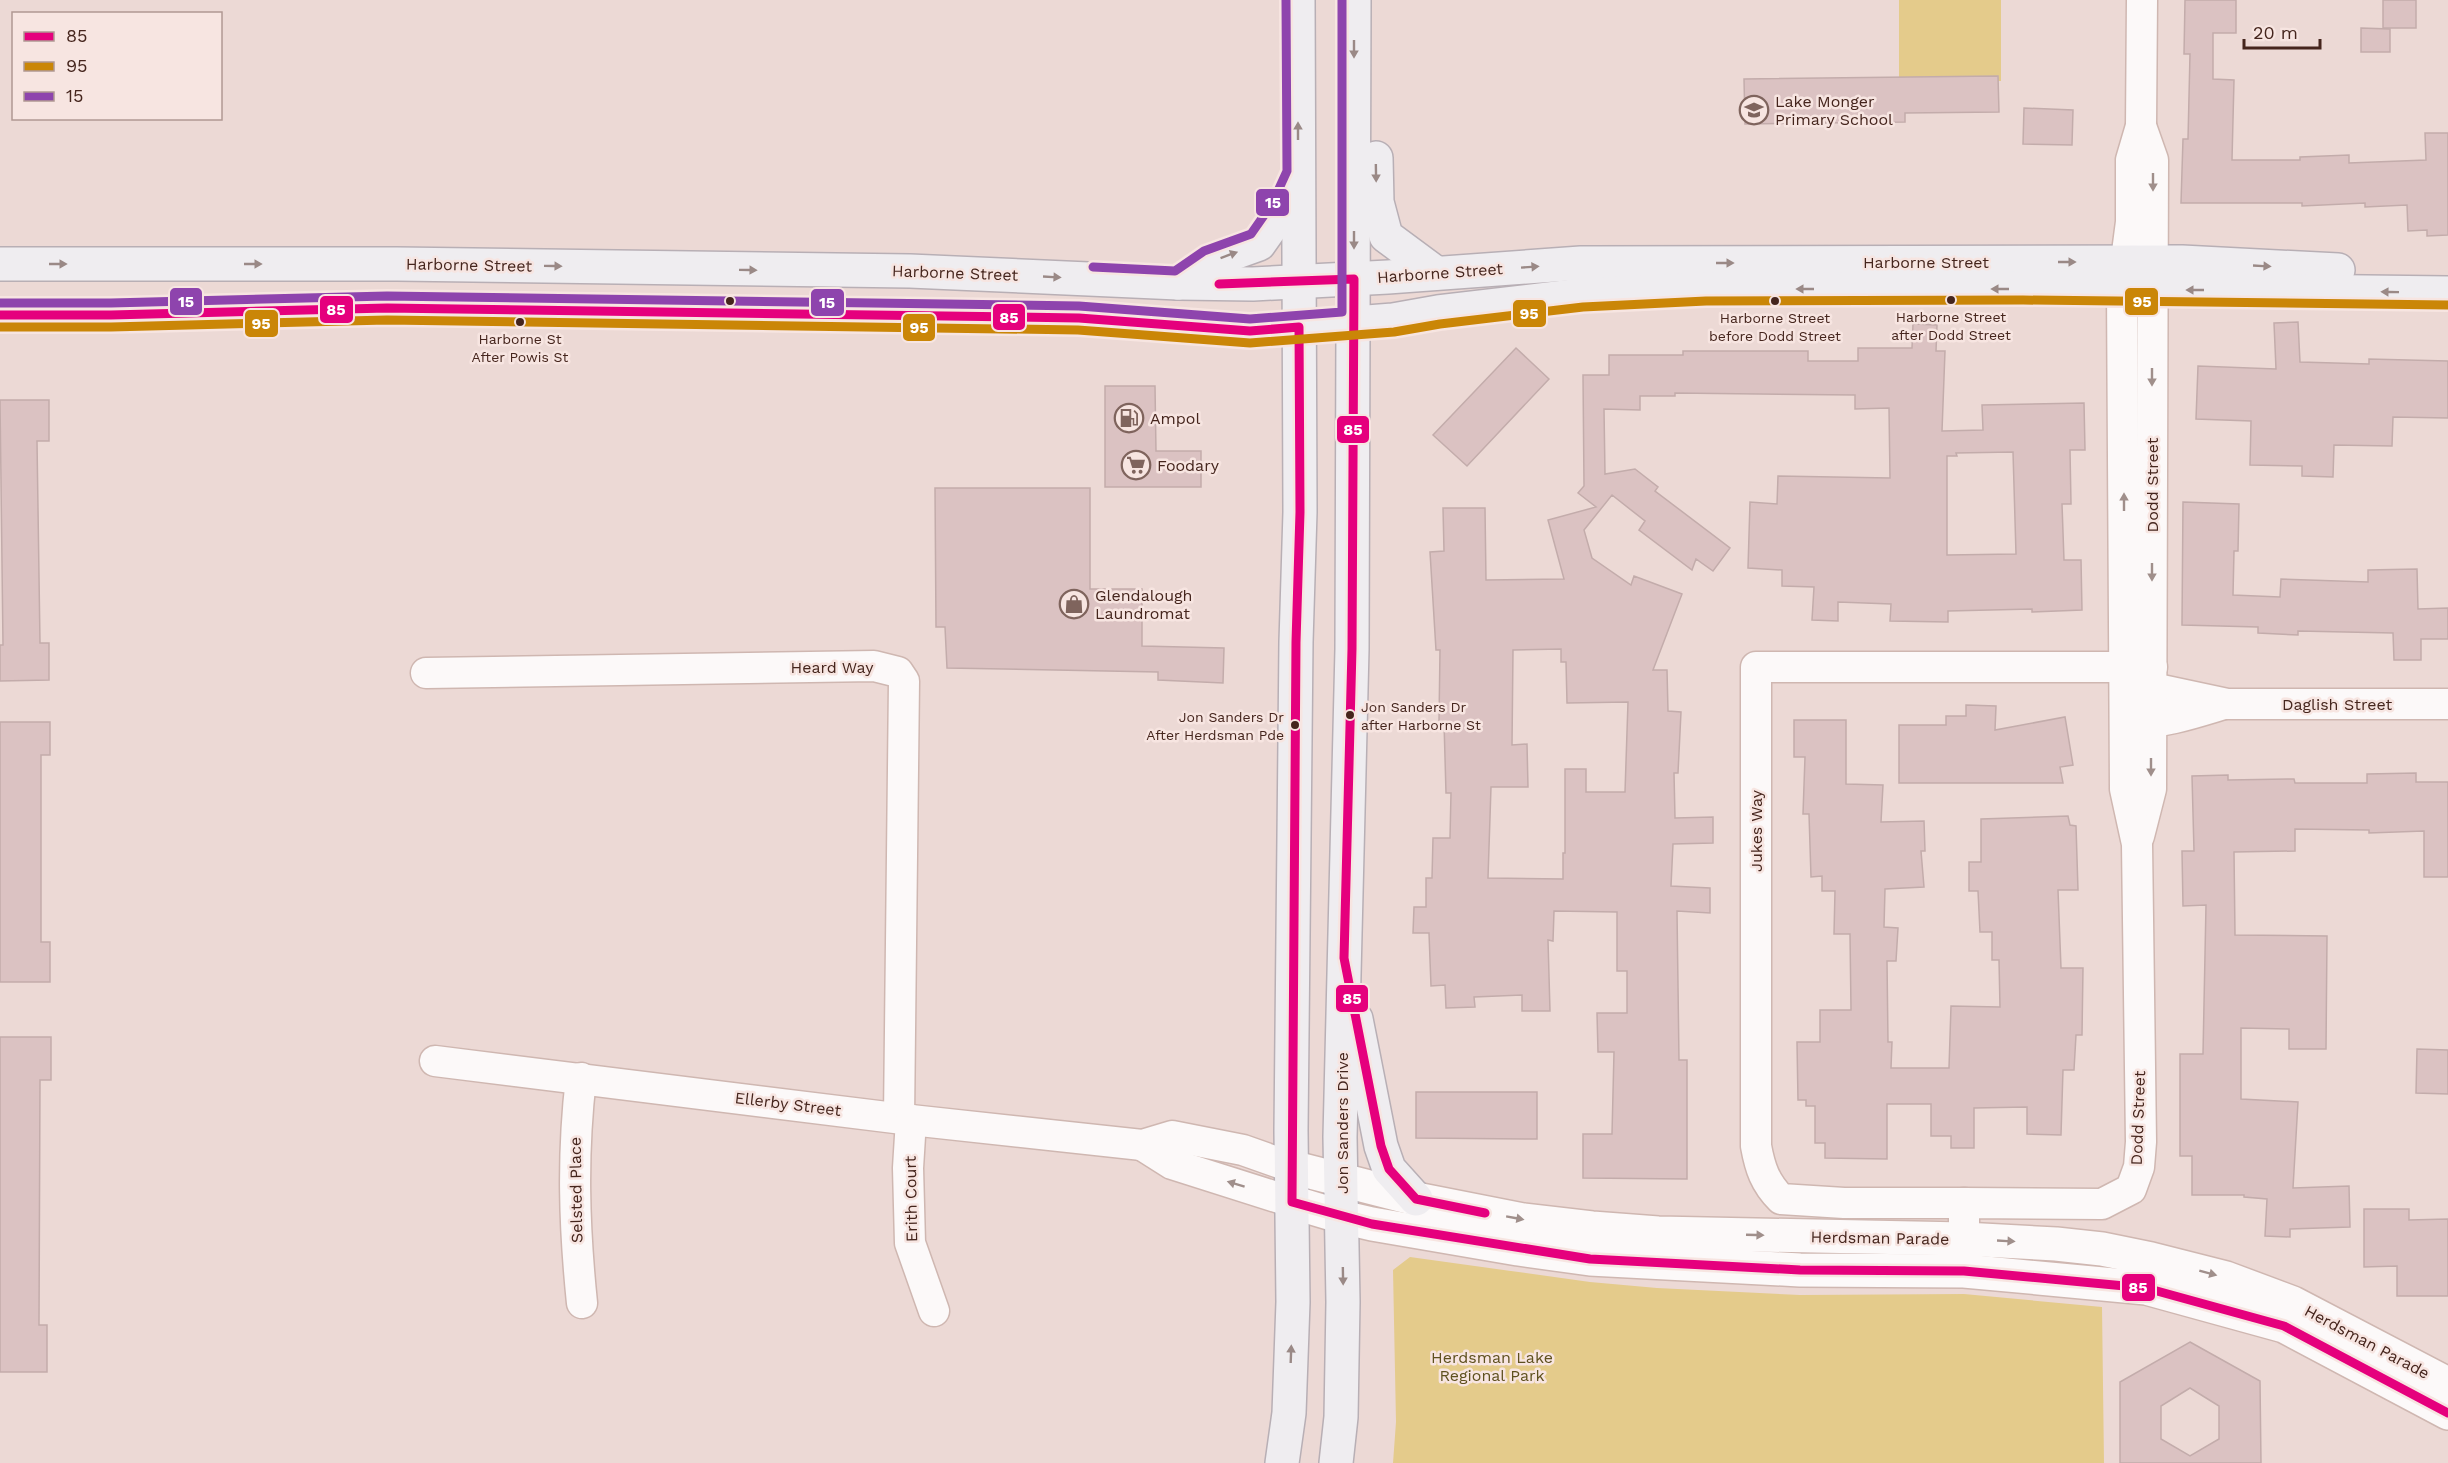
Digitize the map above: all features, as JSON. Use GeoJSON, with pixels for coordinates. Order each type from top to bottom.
{"type":"FeatureCollection","features":[{"type":"Feature","properties":{"kind":"main road"},"geometry":{"type":"LineString","coordinates":[[1282,1463],[1289,1413],[1293,1302],[1291,1167],[1296,642],[1300,512],[1298,0]]}},
{"type":"Feature","properties":{"kind":"main road","name":"Jon Sanders Drive"},"geometry":{"type":"LineString","coordinates":[[1336,1463],[1341,1417],[1344,958],[1352,650],[1354,0]]}},
{"type":"Feature","properties":{"kind":"main road"},"geometry":{"type":"LineString","coordinates":[[1354,98],[1376,154],[1377,202],[1386,236],[1437,273]]}},
{"type":"Feature","properties":{"kind":"main road"},"geometry":{"type":"LineString","coordinates":[[1178,283],[1209,262],[1258,244],[1283,210],[1299,173]]}},
{"type":"Feature","properties":{"kind":"main road","name":"Harborne Street"},"geometry":{"type":"LineString","coordinates":[[0,264],[397,264],[910,271],[1178,283],[1299,282],[1581,263],[2138,276],[2448,293]]}},
{"type":"Feature","properties":{"kind":"main road"},"geometry":{"type":"LineString","coordinates":[[110,264],[111,315]]}},
{"type":"Feature","properties":{"kind":"main road","name":"Harborne Street"},"geometry":{"type":"LineString","coordinates":[[0,315],[111,315],[387,308],[1079,318],[1250,331],[1393,320],[1438,312],[1582,295],[2319,270],[2448,271]]}},
{"type":"Feature","properties":{"kind":"main road"},"geometry":{"type":"LineString","coordinates":[[1344,958],[1382,1146],[1389,1169],[1416,1199]]}},
{"type":"Feature","properties":{"kind":"main road","name":"Herdsman Parade"},"geometry":{"type":"LineString","coordinates":[[1291,1167],[1416,1199],[1523,1220],[1625,1230],[1800,1237],[1964,1239],[2102,1249],[2226,1278],[2293,1303],[2448,1384]]}},
{"type":"Feature","properties":{"kind":"main road","name":"Herdsman Parade"},"geometry":{"type":"LineString","coordinates":[[1292,1202],[1342,1217],[1518,1250],[1590,1259],[1800,1270],[1964,1271],[2146,1288],[2284,1326],[2448,1413]]}},
{"type":"Feature","properties":{"kind":"street","name":"Dodd Street"},"geometry":{"type":"LineString","coordinates":[[1964,1203],[2102,1204],[2131,1190],[2139,1167],[2141,1142],[2138,844],[2151,789],[2138,723],[2138,276],[2132,222],[2132,160],[2141,126],[2142,0]]}},
{"type":"Feature","properties":{"kind":"street","name":"Heard Way"},"geometry":{"type":"LineString","coordinates":[[426,673],[874,666],[898,672],[904,681],[905,1119]]}},
{"type":"Feature","properties":{"kind":"street","name":"Jukes Way"},"geometry":{"type":"LineString","coordinates":[[1964,1203],[1844,1203],[1781,1199],[1769,1186],[1760,1169],[1756,1146],[1756,667],[2138,677]]}},
{"type":"Feature","properties":{"kind":"street","name":"Daglish Street"},"geometry":{"type":"LineString","coordinates":[[2138,677],[2227,704]]}},
{"type":"Feature","properties":{"kind":"street","name":"Daglish Street"},"geometry":{"type":"LineString","coordinates":[[2138,723],[2227,704],[2448,704]]}},
{"type":"Feature","properties":{"kind":"street","name":"Ellerby Street"},"geometry":{"type":"LineString","coordinates":[[435,1061],[905,1119],[1142,1145],[1172,1136],[1243,1150],[1291,1167]]}},
{"type":"Feature","properties":{"kind":"street","name":"Selsted Place"},"geometry":{"type":"LineString","coordinates":[[581,1078],[575,1132],[573,1191],[575,1239],[582,1303]]}},
{"type":"Feature","properties":{"kind":"street","name":"Erith Court"},"geometry":{"type":"LineString","coordinates":[[905,1119],[910,1243],[934,1311]]}},
{"type":"Feature","properties":{"kind":"street","name":"Ellerby Street"},"geometry":{"type":"LineString","coordinates":[[1142,1145],[1172,1164],[1292,1202]]}},
{"type":"Feature","properties":{"kind":"street"},"geometry":{"type":"LineString","coordinates":[[1964,1203],[1964,1271]]}},
{"type":"Feature","properties":{"kind":"green space"},"geometry":{"type":"Polygon","coordinates":[[[1899,0],[2001,0],[2001,81],[1899,81],[1899,0]]]}},
{"type":"Feature","properties":{"kind":"green space","name":"Herdsman Lake Regional Park"},"geometry":{"type":"Polygon","coordinates":[[[1410,1257],[1590,1282],[1657,1288],[1800,1295],[1964,1294],[2102,1307],[2104,1463],[1393,1463],[1396,1422],[1393,1270],[1410,1257]]]}},
{"type":"Feature","properties":{"kind":"building"},"geometry":{"type":"Polygon","coordinates":[[[2185,0],[2236,0],[2236,33],[2213,33],[2213,79],[2234,80],[2232,160],[2300,160],[2300,157],[2349,155],[2349,163],[2426,160],[2425,133],[2448,133],[2448,235],[2427,236],[2427,230],[2408,231],[2407,205],[2365,207],[2365,203],[2302,206],[2302,203],[2181,203],[2183,139],[2188,139],[2190,54],[2184,54],[2185,0]]]}},
{"type":"Feature","properties":{"kind":"building"},"geometry":{"type":"Polygon","coordinates":[[[2383,0],[2416,0],[2416,28],[2383,28],[2383,0]]]}},
{"type":"Feature","properties":{"kind":"building"},"geometry":{"type":"Polygon","coordinates":[[[2361,28],[2390,29],[2390,52],[2361,52],[2361,28]]]}},
{"type":"Feature","properties":{"kind":"building"},"geometry":{"type":"Polygon","coordinates":[[[1998,76],[1999,112],[1905,113],[1905,122],[1745,124],[1744,79],[1998,76]]]}},
{"type":"Feature","properties":{"kind":"building"},"geometry":{"type":"Polygon","coordinates":[[[2024,108],[2073,110],[2072,145],[2023,144],[2024,108]]]}},
{"type":"Feature","properties":{"kind":"building"},"geometry":{"type":"Polygon","coordinates":[[[2298,322],[2300,362],[2369,364],[2369,359],[2448,361],[2448,418],[2393,417],[2392,446],[2334,445],[2333,477],[2302,476],[2302,466],[2250,465],[2251,421],[2196,419],[2198,366],[2276,369],[2274,323],[2298,322]]]}},
{"type":"Feature","properties":{"kind":"building"},"geometry":{"type":"Polygon","coordinates":[[[1913,324],[1937,325],[1936,351],[1945,351],[1942,431],[1983,430],[1982,405],[2084,403],[2085,450],[2070,450],[2071,504],[2062,504],[2064,560],[2081,560],[2082,610],[1948,611],[1948,622],[1890,621],[1891,604],[1838,602],[1838,621],[1812,620],[1814,587],[1782,586],[1782,570],[1748,568],[1750,502],[1777,504],[1778,476],[1890,478],[1889,408],[1855,409],[1855,395],[1675,393],[1675,396],[1640,396],[1640,410],[1604,409],[1605,474],[1635,469],[1658,487],[1655,491],[1730,548],[1713,571],[1696,559],[1692,570],[1639,530],[1645,521],[1612,495],[1584,530],[1592,558],[1631,585],[1634,576],[1682,594],[1653,670],[1667,670],[1668,711],[1681,712],[1678,773],[1674,773],[1675,818],[1713,817],[1713,843],[1673,844],[1671,886],[1710,888],[1710,913],[1677,911],[1679,1060],[1687,1060],[1687,1179],[1583,1178],[1583,1134],[1612,1134],[1614,1052],[1598,1052],[1597,1013],[1627,1013],[1627,971],[1617,971],[1617,912],[1554,911],[1553,941],[1548,940],[1550,1011],[1522,1011],[1522,995],[1474,997],[1475,1007],[1446,1008],[1445,985],[1431,986],[1429,933],[1413,933],[1414,907],[1426,907],[1426,878],[1432,878],[1433,838],[1450,838],[1451,793],[1446,793],[1444,722],[1439,722],[1440,650],[1436,650],[1430,552],[1444,551],[1443,508],[1485,508],[1486,580],[1564,579],[1548,520],[1596,507],[1578,493],[1584,486],[1583,375],[1609,375],[1609,355],[1683,355],[1683,351],[1808,351],[1808,361],[1858,361],[1858,348],[1912,348],[1913,324]],[[2013,452],[1956,453],[1957,456],[1947,456],[1947,555],[2016,554],[2013,452]],[[1561,649],[1513,650],[1512,745],[1527,744],[1528,787],[1491,787],[1488,878],[1563,879],[1565,769],[1586,769],[1586,792],[1625,792],[1628,702],[1567,703],[1566,662],[1561,662],[1561,649]]]}},
{"type":"Feature","properties":{"kind":"building"},"geometry":{"type":"Polygon","coordinates":[[[1516,348],[1549,379],[1467,466],[1433,435],[1516,348]]]}},
{"type":"Feature","properties":{"kind":"building"},"geometry":{"type":"Polygon","coordinates":[[[1105,386],[1155,386],[1156,451],[1201,451],[1201,487],[1105,487],[1105,386]]]}},
{"type":"Feature","properties":{"kind":"building"},"geometry":{"type":"Polygon","coordinates":[[[0,400],[49,400],[49,441],[37,441],[40,643],[49,643],[49,680],[0,681],[0,645],[3,645],[0,400]]]}},
{"type":"Feature","properties":{"kind":"building"},"geometry":{"type":"Polygon","coordinates":[[[935,488],[1090,488],[1090,589],[1142,589],[1142,646],[1224,648],[1223,683],[1158,680],[1158,672],[947,668],[945,627],[936,627],[935,488]]]}},
{"type":"Feature","properties":{"kind":"building"},"geometry":{"type":"Polygon","coordinates":[[[2183,502],[2239,504],[2238,551],[2234,551],[2233,595],[2280,597],[2281,579],[2368,582],[2368,570],[2417,569],[2418,609],[2448,608],[2448,639],[2421,639],[2421,660],[2394,660],[2393,633],[2298,631],[2298,635],[2258,633],[2258,627],[2182,625],[2183,502]]]}},
{"type":"Feature","properties":{"kind":"building"},"geometry":{"type":"Polygon","coordinates":[[[1966,705],[1996,706],[1995,730],[2065,717],[2073,765],[2060,767],[2063,783],[1899,783],[1899,725],[1946,725],[1946,716],[1966,716],[1966,705]]]}},
{"type":"Feature","properties":{"kind":"building"},"geometry":{"type":"Polygon","coordinates":[[[1794,720],[1846,720],[1846,784],[1883,785],[1881,822],[1924,821],[1925,851],[1921,851],[1924,887],[1885,889],[1884,927],[1898,928],[1896,961],[1887,961],[1888,1042],[1892,1042],[1891,1068],[1949,1068],[1951,1006],[2000,1007],[1999,960],[1992,960],[1992,932],[1980,932],[1978,891],[1969,891],[1969,862],[1981,862],[1981,819],[2068,816],[2070,825],[2076,826],[2078,890],[2058,890],[2061,968],[2083,968],[2082,1035],[2076,1035],[2074,1070],[2063,1070],[2061,1135],[2027,1134],[2027,1107],[1974,1108],[1974,1148],[1951,1148],[1951,1136],[1931,1136],[1931,1104],[1887,1104],[1887,1159],[1825,1158],[1825,1143],[1815,1143],[1815,1106],[1806,1106],[1806,1100],[1798,1100],[1797,1042],[1820,1042],[1820,1010],[1851,1010],[1850,934],[1834,934],[1835,891],[1822,891],[1822,876],[1811,877],[1809,814],[1803,814],[1805,757],[1794,757],[1794,720]]]}},
{"type":"Feature","properties":{"kind":"building"},"geometry":{"type":"Polygon","coordinates":[[[0,722],[50,722],[50,755],[41,755],[41,942],[50,942],[50,982],[0,982],[0,722]]]}},
{"type":"Feature","properties":{"kind":"building"},"geometry":{"type":"Polygon","coordinates":[[[2416,773],[2416,782],[2448,782],[2448,877],[2424,877],[2424,831],[2369,833],[2369,830],[2295,829],[2295,851],[2234,852],[2235,935],[2327,936],[2326,1049],[2289,1049],[2289,1029],[2241,1028],[2241,1099],[2298,1102],[2293,1188],[2349,1186],[2350,1227],[2290,1229],[2290,1237],[2265,1236],[2267,1199],[2244,1197],[2244,1195],[2192,1195],[2192,1156],[2180,1156],[2180,1054],[2203,1054],[2206,905],[2183,906],[2182,851],[2194,851],[2192,776],[2228,775],[2228,780],[2294,779],[2295,783],[2367,783],[2367,774],[2416,773]]]}},
{"type":"Feature","properties":{"kind":"building"},"geometry":{"type":"Polygon","coordinates":[[[0,1037],[51,1037],[51,1080],[40,1080],[39,1325],[47,1325],[47,1372],[0,1372],[0,1037]]]}},
{"type":"Feature","properties":{"kind":"building"},"geometry":{"type":"Polygon","coordinates":[[[2417,1049],[2448,1050],[2448,1094],[2416,1093],[2417,1049]]]}},
{"type":"Feature","properties":{"kind":"building"},"geometry":{"type":"Polygon","coordinates":[[[1416,1092],[1537,1092],[1537,1139],[1416,1138],[1416,1092]]]}},
{"type":"Feature","properties":{"kind":"building"},"geometry":{"type":"Polygon","coordinates":[[[2364,1209],[2409,1209],[2409,1220],[2448,1219],[2448,1296],[2397,1296],[2397,1266],[2364,1267],[2364,1209]]]}},
{"type":"Feature","properties":{"kind":"building"},"geometry":{"type":"Polygon","coordinates":[[[2190,1342],[2260,1381],[2261,1463],[2120,1463],[2120,1382],[2190,1342]],[[2190,1388],[2161,1406],[2161,1439],[2190,1456],[2219,1439],[2219,1406],[2190,1388]]]}},
{"type":"Feature","properties":{"kind":"transit line","name":"15"},"geometry":{"type":"LineString","coordinates":[[1093,267],[1175,271],[1204,251],[1251,234],[1272,204],[1287,171],[1286,0]]}},
{"type":"Feature","properties":{"kind":"transit line","name":"15"},"geometry":{"type":"LineString","coordinates":[[0,303],[111,303],[387,296],[1079,306],[1250,319],[1342,312],[1342,0]]}},
{"type":"Feature","properties":{"kind":"transit line","name":"85"},"geometry":{"type":"LineString","coordinates":[[1219,284],[1354,279],[1352,649],[1344,958],[1381,1146],[1389,1169],[1416,1199],[1485,1213]]}},
{"type":"Feature","properties":{"kind":"transit line","name":"95"},"geometry":{"type":"LineString","coordinates":[[0,327],[111,327],[387,320],[1078,330],[1250,343],[1394,332],[1440,324],[1583,307],[1706,301],[2023,300],[2448,305]]}},
{"type":"Feature","properties":{"kind":"transit line","name":"85"},"geometry":{"type":"LineString","coordinates":[[0,315],[111,315],[387,308],[1079,318],[1250,331],[1299,327],[1300,512],[1296,642],[1292,1202],[1372,1224],[1590,1259],[1800,1270],[1964,1271],[2146,1288],[2284,1326],[2448,1413]]}},
{"type":"Feature","properties":{"kind":"place","name":"Lake Monger Primary School"},"geometry":{"type":"Point","coordinates":[1754,110]}},
{"type":"Feature","properties":{"kind":"place","name":"Harborne Street after Dodd Street"},"geometry":{"type":"Point","coordinates":[1951,300]}},
{"type":"Feature","properties":{"kind":"place","name":"Harborne Street before Dodd Street"},"geometry":{"type":"Point","coordinates":[1775,301]}},
{"type":"Feature","properties":{"kind":"place","name":"Harborne St After Powis St"},"geometry":{"type":"Point","coordinates":[520,322]}},
{"type":"Feature","properties":{"kind":"place","name":"Ampol"},"geometry":{"type":"Point","coordinates":[1129,418]}},
{"type":"Feature","properties":{"kind":"place","name":"Foodary"},"geometry":{"type":"Point","coordinates":[1136,465]}},
{"type":"Feature","properties":{"kind":"place","name":"Glendalough Laundromat"},"geometry":{"type":"Point","coordinates":[1074,604]}},
{"type":"Feature","properties":{"kind":"place","name":"Jon Sanders Dr after Harborne St"},"geometry":{"type":"Point","coordinates":[1350,715]}},
{"type":"Feature","properties":{"kind":"place","name":"Jon Sanders Dr After Herdsman Pde"},"geometry":{"type":"Point","coordinates":[1295,725]}}]}
